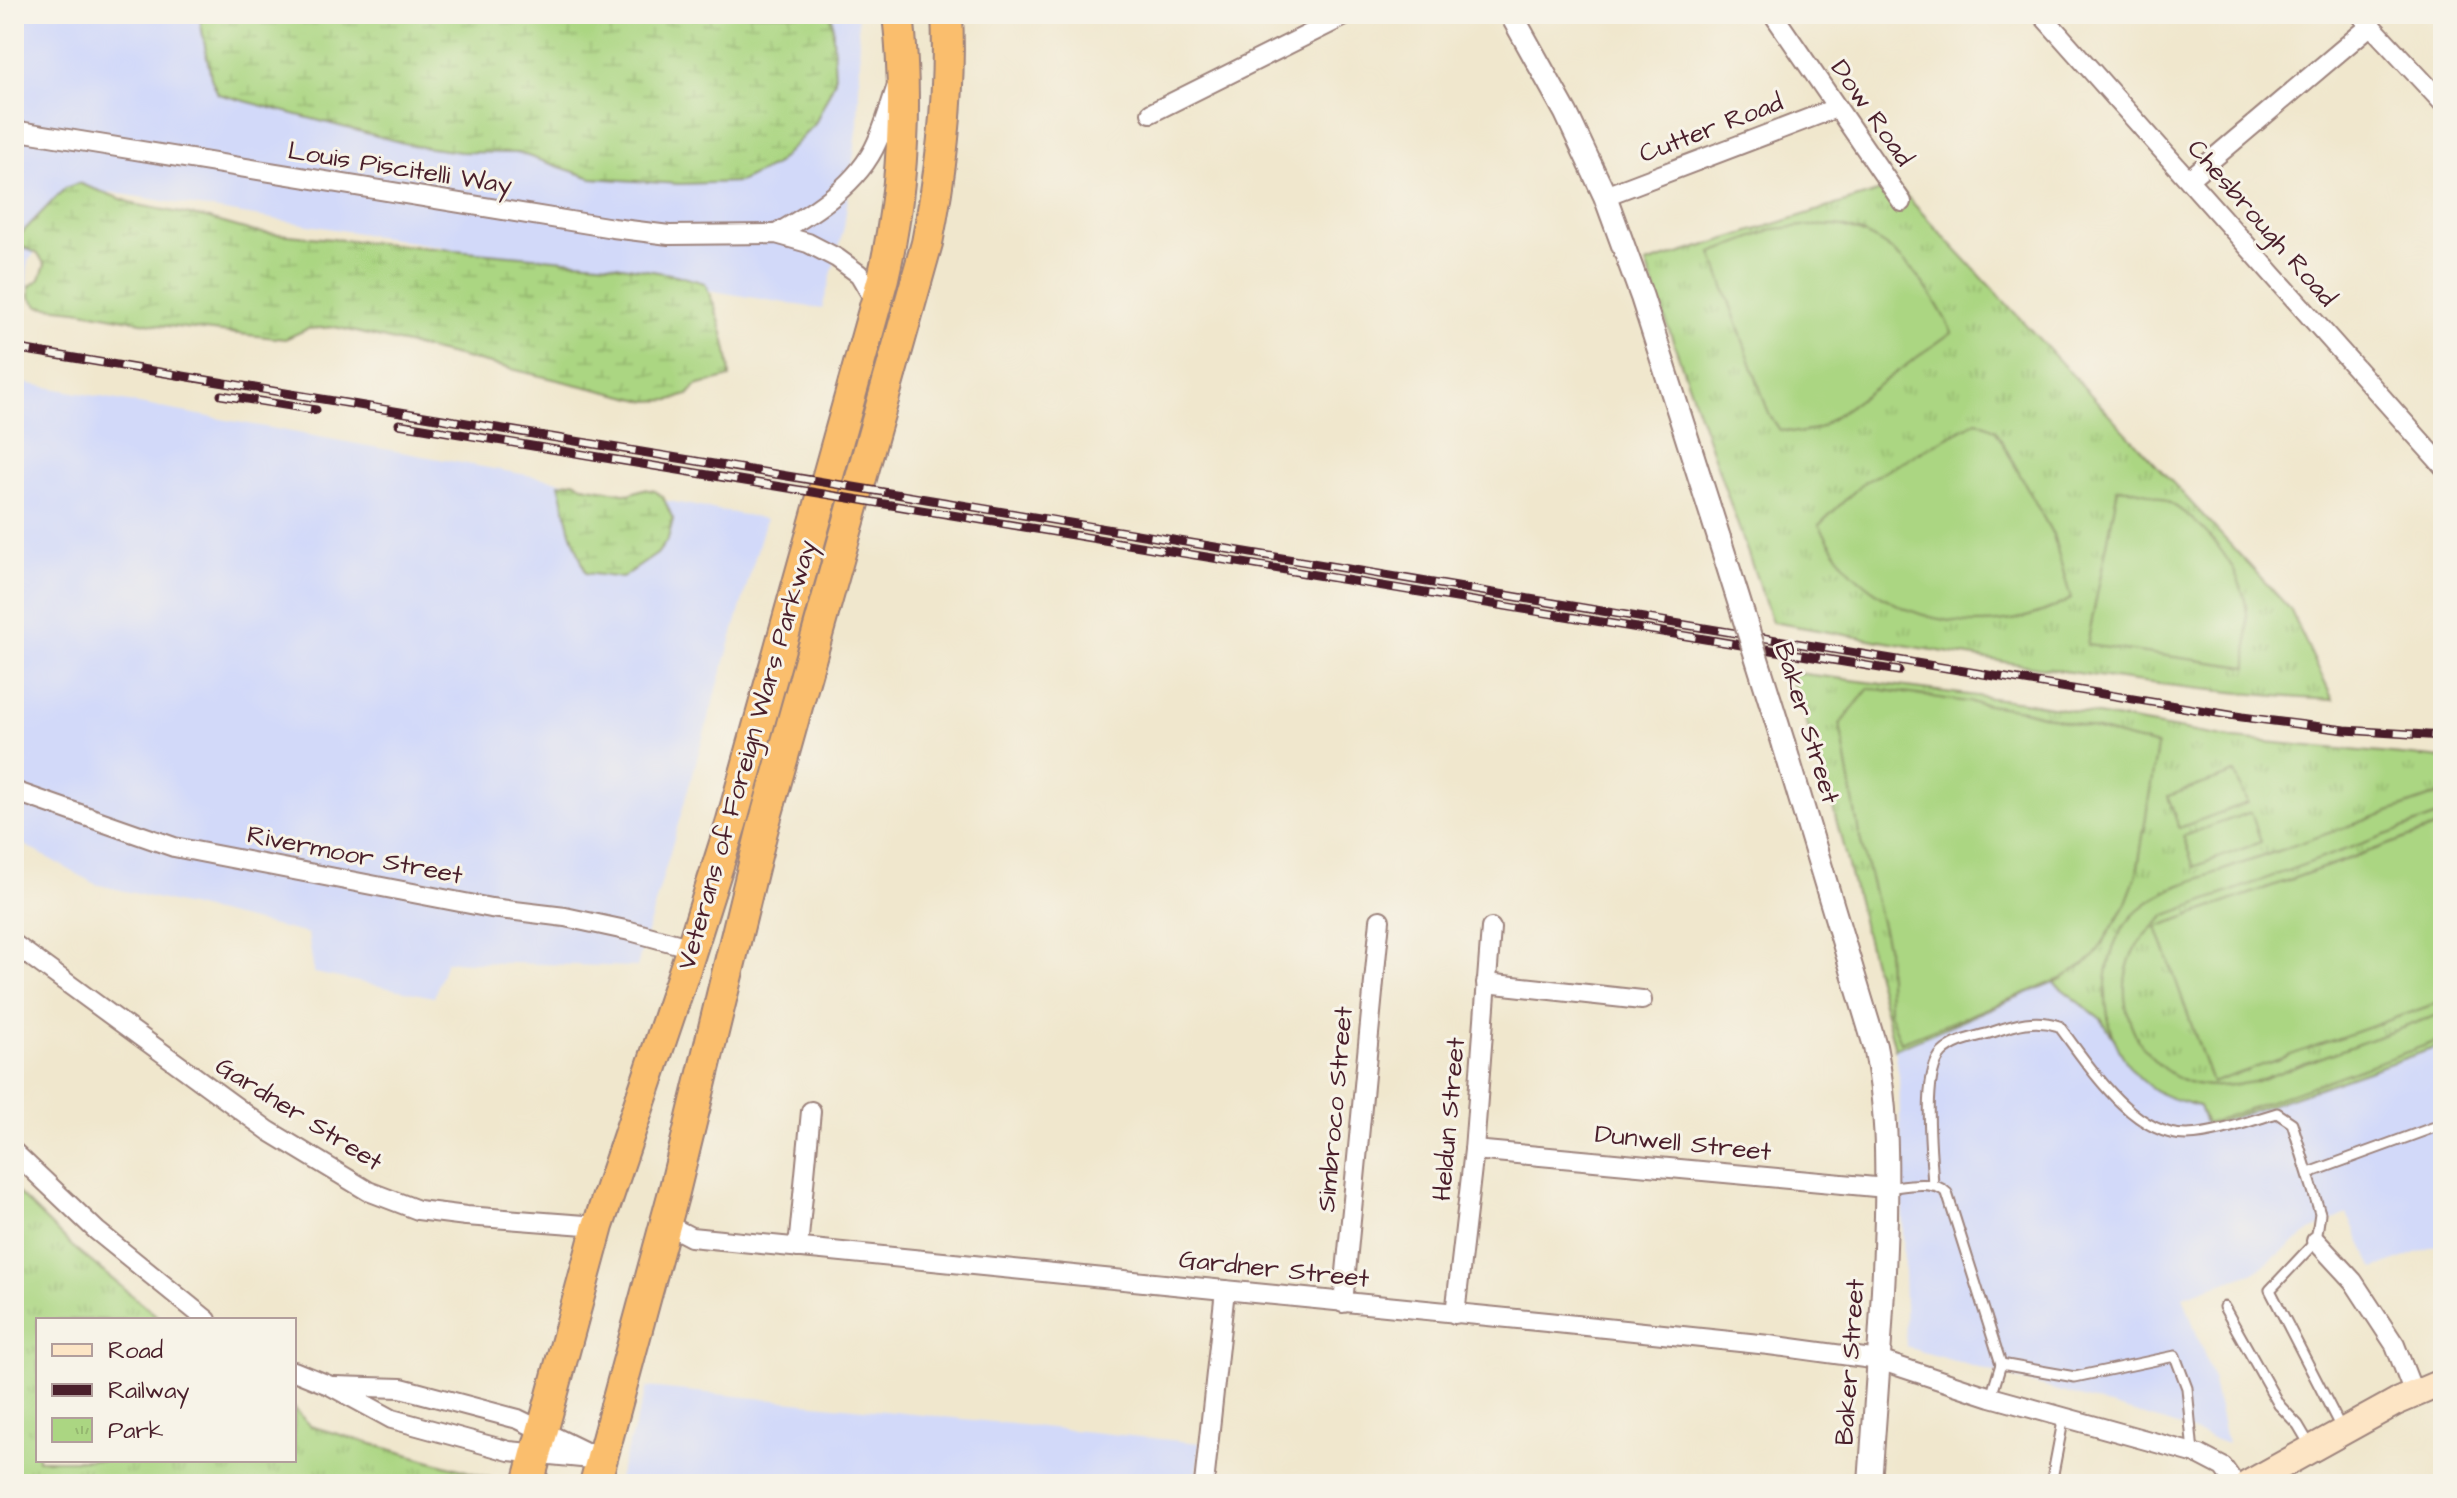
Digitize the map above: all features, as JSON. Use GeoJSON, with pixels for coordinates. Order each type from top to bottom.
{"type":"FeatureCollection","features":[{"type":"Feature","properties":{"kind":"highway","name":"Veterans of Foreign Wars Parkway"},"geometry":{"type":"LineString","coordinates":[[528,1484],[598,1226],[731,824],[876,303],[890,245],[899,184],[903,67],[898,14]]}},
{"type":"Feature","properties":{"kind":"highway","name":"Veterans of Foreign Wars Parkway"},"geometry":{"type":"LineString","coordinates":[[598,1472],[666,1224],[762,831],[927,243],[944,145],[949,77],[947,14]]}},
{"type":"Feature","properties":{"kind":"main road"},"geometry":{"type":"LineString","coordinates":[[2248,1484],[2342,1430],[2443,1382]]}},
{"type":"Feature","properties":{"kind":"street"},"geometry":{"type":"LineString","coordinates":[[1151,113],[1349,14]]}},
{"type":"Feature","properties":{"kind":"street","name":"Baker Street"},"geometry":{"type":"LineString","coordinates":[[1511,14],[1566,113],[1605,196],[1642,297],[1784,745],[1875,1046],[1887,1130],[1885,1270],[1870,1484]]}},
{"type":"Feature","properties":{"kind":"street","name":"Dow Road"},"geometry":{"type":"LineString","coordinates":[[1773,14],[1902,202]]}},
{"type":"Feature","properties":{"kind":"street","name":"Chesbrough Road"},"geometry":{"type":"LineString","coordinates":[[2041,14],[2443,466]]}},
{"type":"Feature","properties":{"kind":"street"},"geometry":{"type":"LineString","coordinates":[[2189,179],[2365,20],[2443,103]]}},
{"type":"Feature","properties":{"kind":"street","name":"Louis Piscitelli Way"},"geometry":{"type":"LineString","coordinates":[[776,234],[812,213],[855,176],[876,145],[903,67]]}},
{"type":"Feature","properties":{"kind":"street","name":"Cutter Road"},"geometry":{"type":"LineString","coordinates":[[1605,196],[1836,108]]}},
{"type":"Feature","properties":{"kind":"street","name":"Louis Piscitelli Way"},"geometry":{"type":"LineString","coordinates":[[19,131],[613,228],[669,235],[776,234],[808,243],[837,258],[859,274],[876,303]]}},
{"type":"Feature","properties":{"kind":"street","name":"Rivermoor Street"},"geometry":{"type":"LineString","coordinates":[[14,791],[174,847],[491,908],[565,917],[692,948]]}},
{"type":"Feature","properties":{"kind":"street","name":"Simbroco Street"},"geometry":{"type":"LineString","coordinates":[[1343,1303],[1380,920]]}},
{"type":"Feature","properties":{"kind":"street","name":"Heldun Street"},"geometry":{"type":"LineString","coordinates":[[1455,1314],[1474,1150],[1491,928]]}},
{"type":"Feature","properties":{"kind":"street","name":"Gardner Street"},"geometry":{"type":"LineString","coordinates":[[14,944],[269,1131],[368,1191],[418,1210],[598,1226]]}},
{"type":"Feature","properties":{"kind":"street"},"geometry":{"type":"LineString","coordinates":[[1486,983],[1642,1000]]}},
{"type":"Feature","properties":{"kind":"street"},"geometry":{"type":"LineString","coordinates":[[798,1248],[811,1111]]}},
{"type":"Feature","properties":{"kind":"street","name":"Dunwell Street"},"geometry":{"type":"LineString","coordinates":[[1474,1150],[1886,1188]]}},
{"type":"Feature","properties":{"kind":"street"},"geometry":{"type":"LineString","coordinates":[[14,1152],[97,1231],[205,1318]]}},
{"type":"Feature","properties":{"kind":"street","name":"Gardner Street"},"geometry":{"type":"LineString","coordinates":[[666,1224],[691,1237],[1769,1345],[1879,1360],[1991,1397],[2193,1453],[2223,1467],[2235,1484]]}},
{"type":"Feature","properties":{"kind":"street"},"geometry":{"type":"LineString","coordinates":[[2316,1241],[2353,1281],[2395,1345],[2414,1394]]}},
{"type":"Feature","properties":{"kind":"street"},"geometry":{"type":"LineString","coordinates":[[1204,1484],[1225,1290]]}},
{"type":"Feature","properties":{"kind":"street"},"geometry":{"type":"LineString","coordinates":[[296,1372],[331,1386],[392,1419],[509,1451],[540,1442]]}},
{"type":"Feature","properties":{"kind":"street"},"geometry":{"type":"LineString","coordinates":[[331,1386],[401,1388],[518,1419],[540,1442],[598,1472]]}},
{"type":"Feature","properties":{"kind":"lane"},"geometry":{"type":"LineString","coordinates":[[1933,1186],[1931,1081],[1939,1056],[1957,1043],[2026,1022],[2059,1026],[2120,1103],[2134,1115],[2168,1132],[2186,1135],[2277,1113],[2292,1123],[2320,1213],[2316,1241],[2270,1290],[2342,1430]]}},
{"type":"Feature","properties":{"kind":"lane"},"geometry":{"type":"LineString","coordinates":[[2309,1173],[2443,1124]]}},
{"type":"Feature","properties":{"kind":"lane"},"geometry":{"type":"LineString","coordinates":[[1886,1188],[1933,1186],[1947,1193],[2001,1364],[1991,1397]]}},
{"type":"Feature","properties":{"kind":"lane"},"geometry":{"type":"LineString","coordinates":[[2224,1307],[2279,1405],[2298,1425],[2311,1447]]}},
{"type":"Feature","properties":{"kind":"lane"},"geometry":{"type":"LineString","coordinates":[[2001,1364],[2075,1377],[2175,1356],[2187,1388],[2193,1453]]}},
{"type":"Feature","properties":{"kind":"lane"},"geometry":{"type":"LineString","coordinates":[[2051,1484],[2064,1416]]}},
{"type":"Feature","properties":{"kind":"shaded area"},"geometry":{"type":"Polygon","coordinates":[[[14,14],[857,14],[860,58],[858,124],[844,227],[822,309],[109,192],[51,233],[28,261],[25,312],[14,310],[14,14]]]}},
{"type":"Feature","properties":{"kind":"shaded area"},"geometry":{"type":"Polygon","coordinates":[[[14,381],[766,519],[637,967],[446,961],[434,997],[314,973],[308,934],[95,884],[14,839],[14,381]]]}},
{"type":"Feature","properties":{"kind":"shaded area"},"geometry":{"type":"Polygon","coordinates":[[[1789,672],[2023,702],[2235,739],[2443,759],[2443,1243],[2374,1269],[2347,1214],[2310,1231],[2255,1272],[2183,1296],[2211,1373],[2227,1444],[2172,1424],[1906,1347],[1899,1076],[1895,1049],[1825,776],[1789,672]]]}},
{"type":"Feature","properties":{"kind":"shaded area"},"geometry":{"type":"Polygon","coordinates":[[[647,1387],[1200,1443],[1196,1484],[616,1484],[647,1387]]]}},
{"type":"Feature","properties":{"kind":"green space"},"geometry":{"type":"Polygon","coordinates":[[[199,14],[832,14],[835,80],[815,124],[775,165],[739,182],[679,184],[592,178],[519,153],[461,152],[415,146],[218,94],[211,78],[199,14]]]}},
{"type":"Feature","properties":{"kind":"green space"},"geometry":{"type":"Polygon","coordinates":[[[78,183],[138,205],[206,218],[255,232],[610,264],[705,283],[722,329],[730,377],[696,386],[688,395],[671,400],[646,401],[335,327],[307,329],[285,339],[158,325],[38,306],[30,297],[30,286],[40,279],[45,265],[37,253],[17,245],[17,238],[65,188],[78,183]]]}},
{"type":"Feature","properties":{"kind":"green space"},"geometry":{"type":"Polygon","coordinates":[[[1897,186],[2290,609],[2333,700],[2121,679],[1772,622],[1646,264],[1897,186]]]}},
{"type":"Feature","properties":{"kind":"green space"},"geometry":{"type":"Polygon","coordinates":[[[1842,227],[1862,233],[1895,253],[1921,281],[1952,332],[1819,428],[1801,433],[1780,430],[1769,414],[1712,253],[1775,229],[1842,227]]]}},
{"type":"Feature","properties":{"kind":"green space"},"geometry":{"type":"Polygon","coordinates":[[[1977,421],[1995,429],[2053,535],[2071,599],[2018,619],[1990,623],[1935,618],[1883,596],[1847,567],[1819,525],[1863,483],[1977,421]]]}},
{"type":"Feature","properties":{"kind":"green space"},"geometry":{"type":"Polygon","coordinates":[[[574,481],[583,486],[629,494],[643,489],[655,491],[663,497],[673,519],[668,539],[657,554],[622,578],[586,573],[571,532],[559,484],[574,481]]]}},
{"type":"Feature","properties":{"kind":"green space"},"geometry":{"type":"Polygon","coordinates":[[[2118,488],[2145,492],[2178,509],[2206,533],[2229,562],[2245,602],[2247,667],[2087,645],[2118,488]]]}},
{"type":"Feature","properties":{"kind":"green space"},"geometry":{"type":"Polygon","coordinates":[[[1789,672],[2023,702],[2235,739],[2443,759],[2443,1045],[2206,1127],[2199,1106],[2159,1093],[2140,1078],[2101,1019],[2053,982],[1895,1049],[1825,776],[1789,672]]]}},
{"type":"Feature","properties":{"kind":"green space"},"geometry":{"type":"Polygon","coordinates":[[[1869,688],[2023,710],[2157,746],[2137,874],[2124,908],[2094,957],[2061,979],[1901,1042],[1889,1012],[1887,946],[1859,834],[1840,724],[1869,688]]]}},
{"type":"Feature","properties":{"kind":"green space"},"geometry":{"type":"Polygon","coordinates":[[[2235,773],[2247,803],[2179,828],[2168,796],[2235,773]]]}},
{"type":"Feature","properties":{"kind":"green space"},"geometry":{"type":"Polygon","coordinates":[[[2443,793],[2443,814],[2166,915],[2133,952],[2125,989],[2126,1007],[2132,1025],[2151,1057],[2181,1079],[2199,1085],[2226,1086],[2254,1082],[2443,1013],[2443,1039],[2206,1124],[2199,1106],[2163,1095],[2140,1078],[2125,1060],[2115,1040],[2108,1018],[2106,994],[2107,971],[2113,949],[2123,928],[2140,909],[2175,887],[2443,793]]]}},
{"type":"Feature","properties":{"kind":"green space"},"geometry":{"type":"Polygon","coordinates":[[[2251,812],[2261,842],[2194,867],[2183,836],[2251,812]]]}},
{"type":"Feature","properties":{"kind":"green space"},"geometry":{"type":"Polygon","coordinates":[[[2443,825],[2443,1001],[2212,1083],[2157,927],[2443,825]]]}},
{"type":"Feature","properties":{"kind":"green space"},"geometry":{"type":"Polygon","coordinates":[[[14,1189],[72,1246],[160,1318],[36,1318],[36,1462],[296,1462],[296,1410],[310,1426],[511,1484],[14,1484],[14,1189]]]}},
{"type":"Feature","properties":{"kind":"railway"},"geometry":{"type":"LineString","coordinates":[[14,348],[2242,717],[2345,730],[2443,736]]}},
{"type":"Feature","properties":{"kind":"railway"},"geometry":{"type":"LineString","coordinates":[[221,395],[316,410]]}},
{"type":"Feature","properties":{"kind":"railway"},"geometry":{"type":"LineString","coordinates":[[399,424],[1899,671]]}}]}
